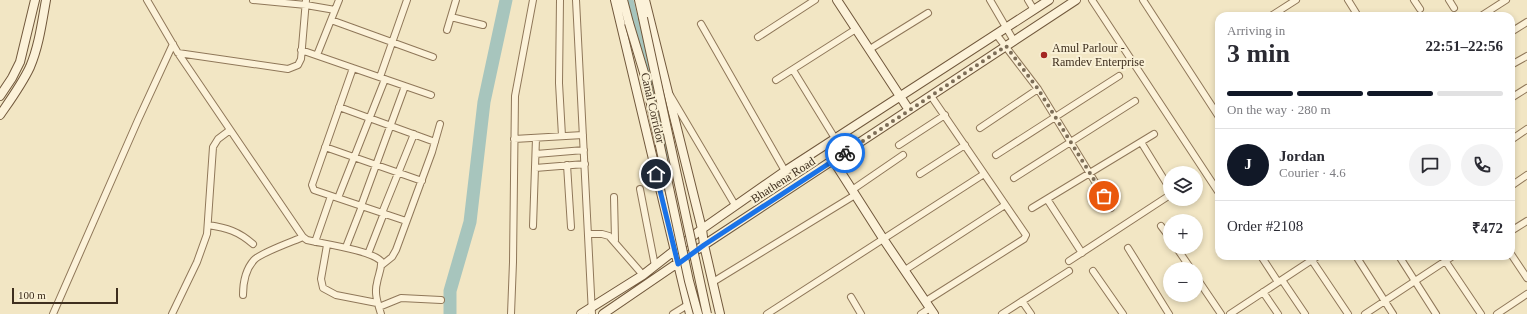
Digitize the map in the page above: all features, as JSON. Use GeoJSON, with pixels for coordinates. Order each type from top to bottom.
{"type":"FeatureCollection","features":[{"type":"Feature","properties":{"kind":"main road"},"geometry":{"type":"LineString","coordinates":[[0,96],[12,78],[20,62],[35,0]]}},
{"type":"Feature","properties":{"kind":"main road"},"geometry":{"type":"LineString","coordinates":[[0,115],[21,84],[29,68],[36,50],[46,0]]}},
{"type":"Feature","properties":{"kind":"main road","name":"Canal Corridor"},"geometry":{"type":"LineString","coordinates":[[615,0],[690,314]]}},
{"type":"Feature","properties":{"kind":"main road"},"geometry":{"type":"LineString","coordinates":[[624,0],[629,23],[645,76],[698,314]]}},
{"type":"Feature","properties":{"kind":"main road"},"geometry":{"type":"LineString","coordinates":[[639,0],[707,314]]}},
{"type":"Feature","properties":{"kind":"main road"},"geometry":{"type":"LineString","coordinates":[[645,0],[702,229],[704,245],[720,314]]}},
{"type":"Feature","properties":{"kind":"main road","name":"Bhathena Road"},"geometry":{"type":"LineString","coordinates":[[581,314],[591,311],[643,275],[702,229],[785,170],[1049,0]]}},
{"type":"Feature","properties":{"kind":"main road","name":"Bhathena Road"},"geometry":{"type":"LineString","coordinates":[[603,314],[704,245],[1076,0]]}},
{"type":"Feature","properties":{"kind":"main road"},"geometry":{"type":"LineString","coordinates":[[840,1],[856,29],[909,110]]}},
{"type":"Feature","properties":{"kind":"main road"},"geometry":{"type":"LineString","coordinates":[[833,160],[853,193],[930,308]]}},
{"type":"Feature","properties":{"kind":"street"},"geometry":{"type":"LineString","coordinates":[[146,0],[178,53],[303,237],[307,240],[327,245],[346,247],[379,258],[382,265],[376,284],[378,305],[381,314]]}},
{"type":"Feature","properties":{"kind":"street"},"geometry":{"type":"LineString","coordinates":[[253,0],[306,2],[335,10]]}},
{"type":"Feature","properties":{"kind":"street"},"geometry":{"type":"LineString","coordinates":[[317,55],[339,0]]}},
{"type":"Feature","properties":{"kind":"street"},"geometry":{"type":"LineString","coordinates":[[338,198],[370,117],[392,42],[407,0]]}},
{"type":"Feature","properties":{"kind":"street"},"geometry":{"type":"LineString","coordinates":[[447,30],[456,0]]}},
{"type":"Feature","properties":{"kind":"street"},"geometry":{"type":"LineString","coordinates":[[511,314],[514,262],[515,88],[533,0]]}},
{"type":"Feature","properties":{"kind":"street"},"geometry":{"type":"LineString","coordinates":[[560,0],[559,76],[562,136]]}},
{"type":"Feature","properties":{"kind":"street"},"geometry":{"type":"LineString","coordinates":[[576,0],[584,135],[591,311]]}},
{"type":"Feature","properties":{"kind":"street"},"geometry":{"type":"LineString","coordinates":[[758,37],[815,0]]}},
{"type":"Feature","properties":{"kind":"street"},"geometry":{"type":"LineString","coordinates":[[990,0],[1014,41]]}},
{"type":"Feature","properties":{"kind":"street"},"geometry":{"type":"LineString","coordinates":[[1028,0],[1034,10]]}},
{"type":"Feature","properties":{"kind":"street"},"geometry":{"type":"LineString","coordinates":[[1092,0],[1215,187]]}},
{"type":"Feature","properties":{"kind":"street"},"geometry":{"type":"LineString","coordinates":[[1143,0],[1215,111]]}},
{"type":"Feature","properties":{"kind":"street"},"geometry":{"type":"LineString","coordinates":[[1277,12],[1296,0]]}},
{"type":"Feature","properties":{"kind":"street"},"geometry":{"type":"LineString","coordinates":[[1348,0],[1356,12]]}},
{"type":"Feature","properties":{"kind":"street"},"geometry":{"type":"LineString","coordinates":[[1414,0],[1420,9]]}},
{"type":"Feature","properties":{"kind":"street"},"geometry":{"type":"LineString","coordinates":[[1449,0],[1454,8]]}},
{"type":"Feature","properties":{"kind":"street"},"geometry":{"type":"LineString","coordinates":[[1487,12],[1506,0]]}},
{"type":"Feature","properties":{"kind":"street"},"geometry":{"type":"LineString","coordinates":[[178,53],[288,69],[298,65],[301,59],[306,2]]}},
{"type":"Feature","properties":{"kind":"street"},"geometry":{"type":"LineString","coordinates":[[870,49],[928,13]]}},
{"type":"Feature","properties":{"kind":"street"},"geometry":{"type":"LineString","coordinates":[[451,17],[483,25]]}},
{"type":"Feature","properties":{"kind":"street"},"geometry":{"type":"LineString","coordinates":[[331,20],[433,57]]}},
{"type":"Feature","properties":{"kind":"street"},"geometry":{"type":"LineString","coordinates":[[1515,30],[1527,22]]}},
{"type":"Feature","properties":{"kind":"street"},"geometry":{"type":"LineString","coordinates":[[701,24],[785,170]]}},
{"type":"Feature","properties":{"kind":"street"},"geometry":{"type":"LineString","coordinates":[[776,80],[856,29]]}},
{"type":"Feature","properties":{"kind":"street"},"geometry":{"type":"LineString","coordinates":[[996,34],[1038,89],[1111,208]]}},
{"type":"Feature","properties":{"kind":"street"},"geometry":{"type":"LineString","coordinates":[[53,314],[173,44]]}},
{"type":"Feature","properties":{"kind":"street"},"geometry":{"type":"LineString","coordinates":[[302,50],[431,95]]}},
{"type":"Feature","properties":{"kind":"street"},"geometry":{"type":"LineString","coordinates":[[1515,63],[1527,56]]}},
{"type":"Feature","properties":{"kind":"street"},"geometry":{"type":"LineString","coordinates":[[353,68],[312,185],[314,190],[406,221]]}},
{"type":"Feature","properties":{"kind":"street"},"geometry":{"type":"LineString","coordinates":[[793,70],[844,154]]}},
{"type":"Feature","properties":{"kind":"street"},"geometry":{"type":"LineString","coordinates":[[996,154],[1120,76]]}},
{"type":"Feature","properties":{"kind":"street"},"geometry":{"type":"LineString","coordinates":[[346,247],[405,86]]}},
{"type":"Feature","properties":{"kind":"street"},"geometry":{"type":"LineString","coordinates":[[1515,96],[1527,88]]}},
{"type":"Feature","properties":{"kind":"street"},"geometry":{"type":"LineString","coordinates":[[980,128],[1038,89]]}},
{"type":"Feature","properties":{"kind":"street"},"geometry":{"type":"LineString","coordinates":[[667,90],[735,205]]}},
{"type":"Feature","properties":{"kind":"street"},"geometry":{"type":"LineString","coordinates":[[921,314],[1026,235],[931,96]]}},
{"type":"Feature","properties":{"kind":"street"},"geometry":{"type":"LineString","coordinates":[[1014,178],[1135,101]]}},
{"type":"Feature","properties":{"kind":"street"},"geometry":{"type":"LineString","coordinates":[[339,107],[370,117],[435,142]]}},
{"type":"Feature","properties":{"kind":"street"},"geometry":{"type":"LineString","coordinates":[[899,145],[945,115]]}},
{"type":"Feature","properties":{"kind":"street"},"geometry":{"type":"LineString","coordinates":[[382,265],[390,260],[394,254],[422,181],[440,124]]}},
{"type":"Feature","properties":{"kind":"street"},"geometry":{"type":"LineString","coordinates":[[1515,137],[1527,129]]}},
{"type":"Feature","properties":{"kind":"street"},"geometry":{"type":"LineString","coordinates":[[172,314],[204,246],[208,225],[214,147],[218,139],[230,130]]}},
{"type":"Feature","properties":{"kind":"street"},"geometry":{"type":"LineString","coordinates":[[368,254],[414,134]]}},
{"type":"Feature","properties":{"kind":"street"},"geometry":{"type":"LineString","coordinates":[[1032,208],[1154,134]]}},
{"type":"Feature","properties":{"kind":"street"},"geometry":{"type":"LineString","coordinates":[[514,139],[584,135]]}},
{"type":"Feature","properties":{"kind":"street"},"geometry":{"type":"LineString","coordinates":[[533,226],[536,138]]}},
{"type":"Feature","properties":{"kind":"street"},"geometry":{"type":"LineString","coordinates":[[1141,142],[1163,178]]}},
{"type":"Feature","properties":{"kind":"street"},"geometry":{"type":"LineString","coordinates":[[920,174],[964,144]]}},
{"type":"Feature","properties":{"kind":"street"},"geometry":{"type":"LineString","coordinates":[[325,147],[422,181]]}},
{"type":"Feature","properties":{"kind":"street"},"geometry":{"type":"LineString","coordinates":[[536,154],[584,150]]}},
{"type":"Feature","properties":{"kind":"street"},"geometry":{"type":"LineString","coordinates":[[713,282],[853,193],[903,155]]}},
{"type":"Feature","properties":{"kind":"street"},"geometry":{"type":"LineString","coordinates":[[535,168],[585,164]]}},
{"type":"Feature","properties":{"kind":"street"},"geometry":{"type":"LineString","coordinates":[[567,165],[571,227]]}},
{"type":"Feature","properties":{"kind":"street"},"geometry":{"type":"LineString","coordinates":[[767,314],[884,240],[984,174]]}},
{"type":"Feature","properties":{"kind":"street"},"geometry":{"type":"LineString","coordinates":[[1515,183],[1527,175]]}},
{"type":"Feature","properties":{"kind":"street"},"geometry":{"type":"LineString","coordinates":[[640,189],[655,266]]}},
{"type":"Feature","properties":{"kind":"street"},"geometry":{"type":"LineString","coordinates":[[315,242],[331,196]]}},
{"type":"Feature","properties":{"kind":"street"},"geometry":{"type":"LineString","coordinates":[[614,197],[614,240]]}},
{"type":"Feature","properties":{"kind":"street"},"geometry":{"type":"LineString","coordinates":[[1047,199],[1082,253]]}},
{"type":"Feature","properties":{"kind":"street"},"geometry":{"type":"LineString","coordinates":[[1069,261],[1163,200]]}},
{"type":"Feature","properties":{"kind":"street"},"geometry":{"type":"LineString","coordinates":[[905,270],[1005,205]]}},
{"type":"Feature","properties":{"kind":"street"},"geometry":{"type":"LineString","coordinates":[[1515,228],[1527,221]]}},
{"type":"Feature","properties":{"kind":"street"},"geometry":{"type":"LineString","coordinates":[[208,225],[232,230],[242,235],[253,244]]}},
{"type":"Feature","properties":{"kind":"street"},"geometry":{"type":"LineString","coordinates":[[588,234],[606,234],[614,240],[643,275]]}},
{"type":"Feature","properties":{"kind":"street"},"geometry":{"type":"LineString","coordinates":[[242,295],[244,280],[248,269],[255,259],[303,237]]}},
{"type":"Feature","properties":{"kind":"street"},"geometry":{"type":"LineString","coordinates":[[327,245],[321,279],[323,288],[336,295],[378,305],[401,298],[441,300]]}},
{"type":"Feature","properties":{"kind":"street"},"geometry":{"type":"LineString","coordinates":[[1128,248],[1169,314]]}},
{"type":"Feature","properties":{"kind":"street"},"geometry":{"type":"LineString","coordinates":[[1515,258],[1524,268],[1527,278]]}},
{"type":"Feature","properties":{"kind":"street"},"geometry":{"type":"LineString","coordinates":[[1264,260],[1305,314]]}},
{"type":"Feature","properties":{"kind":"street"},"geometry":{"type":"LineString","coordinates":[[1232,314],[1307,260]]}},
{"type":"Feature","properties":{"kind":"street"},"geometry":{"type":"LineString","coordinates":[[1311,260],[1348,314]]}},
{"type":"Feature","properties":{"kind":"street"},"geometry":{"type":"LineString","coordinates":[[1359,260],[1393,314]]}},
{"type":"Feature","properties":{"kind":"street"},"geometry":{"type":"LineString","coordinates":[[1402,260],[1436,314]]}},
{"type":"Feature","properties":{"kind":"street"},"geometry":{"type":"LineString","coordinates":[[1364,314],[1415,281],[1441,260]]}},
{"type":"Feature","properties":{"kind":"street"},"geometry":{"type":"LineString","coordinates":[[1445,260],[1481,314]]}},
{"type":"Feature","properties":{"kind":"street"},"geometry":{"type":"LineString","coordinates":[[1002,314],[1069,271]]}},
{"type":"Feature","properties":{"kind":"street"},"geometry":{"type":"LineString","coordinates":[[1094,271],[1123,314]]}},
{"type":"Feature","properties":{"kind":"street"},"geometry":{"type":"LineString","coordinates":[[1203,287],[1222,314]]}},
{"type":"Feature","properties":{"kind":"street"},"geometry":{"type":"LineString","coordinates":[[1263,292],[1278,314]]}},
{"type":"Feature","properties":{"kind":"street"},"geometry":{"type":"LineString","coordinates":[[1500,313],[1527,294]]}},
{"type":"Feature","properties":{"kind":"street"},"geometry":{"type":"LineString","coordinates":[[851,297],[861,314]]}},
{"type":"Feature","properties":{"kind":"street"},"geometry":{"type":"LineString","coordinates":[[1022,301],[1031,314]]}},
{"type":"Feature","properties":{"kind":"street"},"geometry":{"type":"LineString","coordinates":[[673,314],[688,304]]}},
{"type":"Feature","properties":{"kind":"waterway"},"geometry":{"type":"LineString","coordinates":[[450,314],[450,291],[470,222],[484,102],[506,0]]}},
{"type":"Feature","properties":{"kind":"waterway"},"geometry":{"type":"LineString","coordinates":[[630,0],[673,173]]}},
{"type":"Feature","properties":{"kind":"way so far"},"geometry":{"type":"LineString","coordinates":[[845,153],[1006,46],[1038,89],[1104,196]]}},
{"type":"Feature","properties":{"kind":"place","name":"Amul Parlour - Ramdev Enterprise"},"geometry":{"type":"Point","coordinates":[1044,55]}},
{"type":"Feature","properties":{"kind":"route"},"geometry":{"type":"LineString","coordinates":[[656,174],[678,264],[704,245],[845,153]]}}]}
